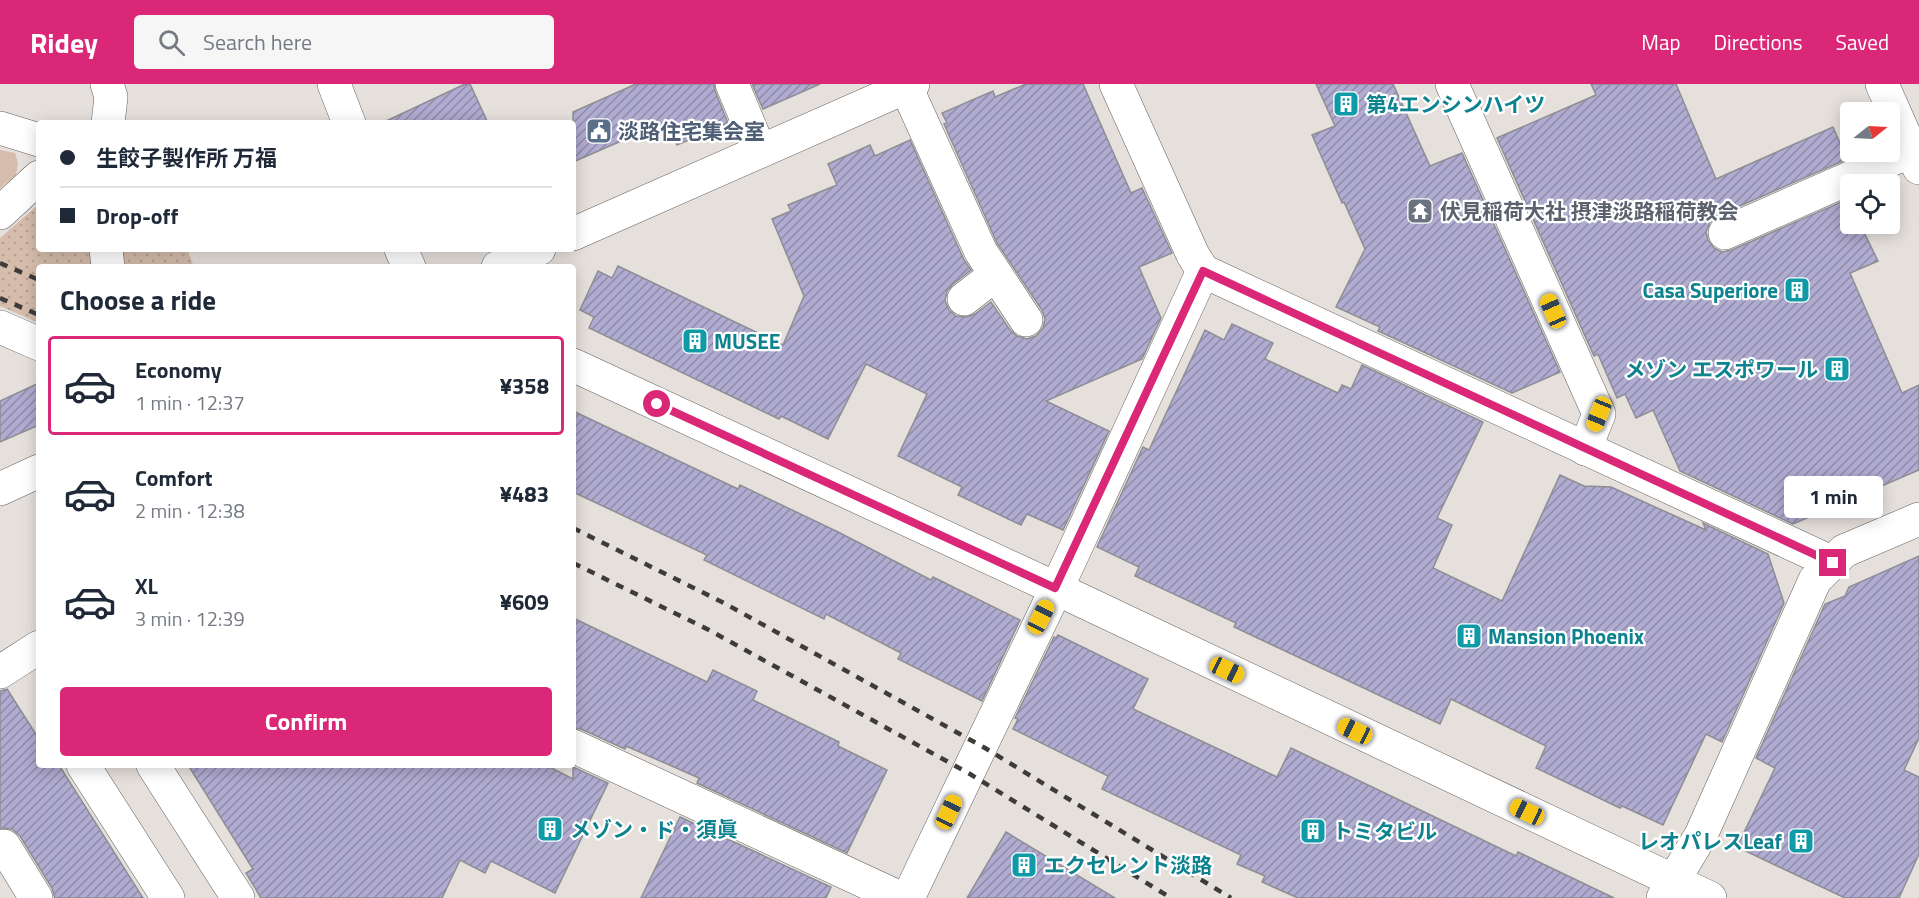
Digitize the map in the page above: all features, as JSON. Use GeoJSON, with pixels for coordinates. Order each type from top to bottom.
{"type":"FeatureCollection","features":[{"type":"Feature","properties":{"kind":"street"},"geometry":{"type":"LineString","coordinates":[[107,84],[111,97],[108,120]]}},
{"type":"Feature","properties":{"kind":"street"},"geometry":{"type":"LineString","coordinates":[[334,84],[348,120]]}},
{"type":"Feature","properties":{"kind":"street"},"geometry":{"type":"LineString","coordinates":[[732,84],[760,151]]}},
{"type":"Feature","properties":{"kind":"street"},"geometry":{"type":"LineString","coordinates":[[1116,84],[1193,255],[1203,271],[1833,563]]}},
{"type":"Feature","properties":{"kind":"street"},"geometry":{"type":"LineString","coordinates":[[1452,84],[1599,414],[1585,449]]}},
{"type":"Feature","properties":{"kind":"street"},"geometry":{"type":"LineString","coordinates":[[1725,233],[1915,159],[1882,84]]}},
{"type":"Feature","properties":{"kind":"street"},"geometry":{"type":"LineString","coordinates":[[576,233],[910,86],[981,252],[1026,320]]}},
{"type":"Feature","properties":{"kind":"street"},"geometry":{"type":"LineString","coordinates":[[0,128],[36,139]]}},
{"type":"Feature","properties":{"kind":"street"},"geometry":{"type":"LineString","coordinates":[[0,213],[36,180]]}},
{"type":"Feature","properties":{"kind":"street"},"geometry":{"type":"LineString","coordinates":[[505,264],[531,252]]}},
{"type":"Feature","properties":{"kind":"street"},"geometry":{"type":"LineString","coordinates":[[908,898],[1203,271]]}},
{"type":"Feature","properties":{"kind":"street"},"geometry":{"type":"LineString","coordinates":[[963,299],[995,275]]}},
{"type":"Feature","properties":{"kind":"street"},"geometry":{"type":"LineString","coordinates":[[0,327],[36,343]]}},
{"type":"Feature","properties":{"kind":"street"},"geometry":{"type":"LineString","coordinates":[[576,366],[1055,588],[1667,889],[1710,898]]}},
{"type":"Feature","properties":{"kind":"street"},"geometry":{"type":"LineString","coordinates":[[0,489],[36,472]]}},
{"type":"Feature","properties":{"kind":"street"},"geometry":{"type":"LineString","coordinates":[[1667,889],[1692,853],[1701,835],[1815,580],[1844,551],[1919,519]]}},
{"type":"Feature","properties":{"kind":"street"},"geometry":{"type":"LineString","coordinates":[[0,672],[36,649]]}},
{"type":"Feature","properties":{"kind":"street"},"geometry":{"type":"LineString","coordinates":[[576,747],[900,898]]}},
{"type":"Feature","properties":{"kind":"street"},"geometry":{"type":"LineString","coordinates":[[85,768],[168,898]]}},
{"type":"Feature","properties":{"kind":"street"},"geometry":{"type":"LineString","coordinates":[[155,768],[238,898]]}},
{"type":"Feature","properties":{"kind":"street"},"geometry":{"type":"LineString","coordinates":[[4,846],[36,898]]}},
{"type":"Feature","properties":{"kind":"shaded area"},"geometry":{"type":"Polygon","coordinates":[[[0,150],[15,153],[18,163],[16,175],[0,188],[0,150]]]}},
{"type":"Feature","properties":{"kind":"shaded area"},"geometry":{"type":"Polygon","coordinates":[[[36,207],[36,252],[92,252],[93,264],[36,264],[36,322],[0,306],[0,238],[36,207]]]}},
{"type":"Feature","properties":{"kind":"shaded area"},"geometry":{"type":"Polygon","coordinates":[[[122,252],[188,252],[193,264],[122,264],[122,252]]]}},
{"type":"Feature","properties":{"kind":"building"},"geometry":{"type":"Polygon","coordinates":[[[465,84],[470,84],[487,120],[388,120],[465,84]]]}},
{"type":"Feature","properties":{"kind":"building"},"geometry":{"type":"Polygon","coordinates":[[[636,84],[714,84],[728,123],[677,145],[667,121],[576,161],[576,120],[573,120],[573,112],[636,84]]]}},
{"type":"Feature","properties":{"kind":"building"},"geometry":{"type":"Polygon","coordinates":[[[752,84],[820,84],[763,109],[752,84]]]}},
{"type":"Feature","properties":{"kind":"building"},"geometry":{"type":"Polygon","coordinates":[[[1026,84],[1083,84],[1131,193],[1142,188],[1172,253],[1139,267],[1161,318],[1142,359],[1046,401],[1109,431],[1063,530],[1027,514],[1021,525],[958,495],[962,487],[898,456],[927,394],[866,364],[828,439],[781,416],[779,419],[589,328],[594,317],[580,310],[598,271],[612,278],[618,266],[783,345],[804,296],[772,219],[791,211],[788,205],[837,185],[828,164],[870,145],[875,156],[910,140],[964,260],[971,270],[947,291],[945,301],[949,310],[956,316],[967,317],[991,302],[1010,330],[1017,336],[1027,339],[1036,336],[1043,328],[1045,319],[1042,310],[997,243],[944,124],[947,123],[942,113],[993,91],[995,97],[1026,84]]]}},
{"type":"Feature","properties":{"kind":"building"},"geometry":{"type":"Polygon","coordinates":[[[1316,84],[1393,84],[1430,166],[1462,153],[1560,372],[1512,393],[1378,331],[1380,327],[1336,307],[1365,249],[1312,135],[1335,126],[1316,84]]]}},
{"type":"Feature","properties":{"kind":"building"},"geometry":{"type":"Polygon","coordinates":[[[1591,84],[1676,84],[1716,179],[1833,127],[1840,143],[1840,162],[1717,216],[1710,222],[1706,232],[1708,240],[1714,248],[1722,252],[1732,250],[1840,203],[1840,234],[1865,234],[1878,261],[1850,273],[1902,393],[1919,385],[1919,470],[1793,524],[1680,471],[1653,410],[1636,418],[1625,394],[1617,398],[1598,354],[1594,356],[1497,138],[1596,95],[1591,84]]]}},
{"type":"Feature","properties":{"kind":"building"},"geometry":{"type":"Polygon","coordinates":[[[1232,324],[1273,343],[1265,359],[1338,393],[1342,385],[1351,389],[1362,365],[1483,422],[1437,518],[1452,525],[1433,568],[1502,601],[1560,475],[1584,486],[1611,487],[1706,530],[1703,523],[1768,554],[1784,603],[1722,742],[1706,734],[1663,825],[1622,806],[1620,808],[1536,768],[1546,746],[1451,699],[1440,724],[1234,627],[1236,623],[1135,576],[1139,567],[1097,547],[1143,447],[1149,450],[1205,330],[1224,340],[1232,324]]]}},
{"type":"Feature","properties":{"kind":"building"},"geometry":{"type":"Polygon","coordinates":[[[36,384],[36,426],[0,442],[0,401],[36,384]]]}},
{"type":"Feature","properties":{"kind":"building"},"geometry":{"type":"Polygon","coordinates":[[[576,412],[738,489],[740,485],[931,580],[933,577],[1020,620],[982,701],[898,659],[901,653],[826,614],[824,619],[704,560],[707,555],[576,493],[576,412]]]}},
{"type":"Feature","properties":{"kind":"building"},"geometry":{"type":"Polygon","coordinates":[[[1919,556],[1919,738],[1904,770],[1919,777],[1919,854],[1899,898],[1845,898],[1737,847],[1775,768],[1756,758],[1825,604],[1845,596],[1849,587],[1919,556]]]}},
{"type":"Feature","properties":{"kind":"building"},"geometry":{"type":"Polygon","coordinates":[[[576,619],[707,682],[713,670],[757,691],[753,700],[839,742],[838,746],[887,770],[847,853],[697,783],[699,778],[576,728],[576,619]]]}},
{"type":"Feature","properties":{"kind":"building"},"geometry":{"type":"Polygon","coordinates":[[[1058,635],[1148,679],[1133,709],[1277,777],[1291,748],[1516,856],[1518,852],[1614,898],[1298,898],[1262,882],[1265,876],[1237,864],[1241,855],[1102,789],[1108,776],[1013,729],[1018,719],[1015,718],[1054,637],[1058,635]]]}},
{"type":"Feature","properties":{"kind":"building"},"geometry":{"type":"Polygon","coordinates":[[[7,689],[36,734],[36,768],[61,768],[143,898],[55,898],[52,888],[20,836],[12,829],[0,828],[0,691],[7,689]]]}},
{"type":"Feature","properties":{"kind":"building"},"geometry":{"type":"Polygon","coordinates":[[[190,768],[552,768],[573,779],[573,768],[575,768],[608,783],[555,893],[491,861],[485,873],[460,860],[442,898],[261,898],[246,873],[253,869],[190,768]]]}},
{"type":"Feature","properties":{"kind":"building"},"geometry":{"type":"Polygon","coordinates":[[[680,817],[831,887],[826,898],[641,898],[680,817]]]}},
{"type":"Feature","properties":{"kind":"building","name":"エクセレント淡路"},"geometry":{"type":"Polygon","coordinates":[[[1006,832],[1115,898],[967,898],[1006,832]]]}},
{"type":"Feature","properties":{"kind":"railway"},"geometry":{"type":"LineString","coordinates":[[0,263],[36,279]]}},
{"type":"Feature","properties":{"kind":"railway"},"geometry":{"type":"LineString","coordinates":[[0,298],[36,314]]}},
{"type":"Feature","properties":{"kind":"railway"},"geometry":{"type":"LineString","coordinates":[[576,529],[724,603],[985,748],[1231,898]]}},
{"type":"Feature","properties":{"kind":"railway"},"geometry":{"type":"LineString","coordinates":[[576,564],[709,630],[970,774],[1171,898]]}},
{"type":"Feature","properties":{"kind":"place","name":"第4エンシンハイツ"},"geometry":{"type":"Point","coordinates":[1346,104]}},
{"type":"Feature","properties":{"kind":"place","name":"淡路住宅集会室"},"geometry":{"type":"Point","coordinates":[599,131]}},
{"type":"Feature","properties":{"kind":"place","name":"伏見稲荷大社 摂津淡路稲荷教会"},"geometry":{"type":"Point","coordinates":[1420,211]}},
{"type":"Feature","properties":{"kind":"place","name":"Casa Superiore"},"geometry":{"type":"Point","coordinates":[1797,290]}},
{"type":"Feature","properties":{"kind":"place","name":"MUSEE"},"geometry":{"type":"Point","coordinates":[695,341]}},
{"type":"Feature","properties":{"kind":"place","name":"メゾン エスポワール"},"geometry":{"type":"Point","coordinates":[1837,369]}},
{"type":"Feature","properties":{"kind":"place","name":"Mansion Phoenix"},"geometry":{"type":"Point","coordinates":[1469,636]}},
{"type":"Feature","properties":{"kind":"place","name":"メゾン・ド・須眞"},"geometry":{"type":"Point","coordinates":[550,829]}},
{"type":"Feature","properties":{"kind":"place","name":"トミタビル"},"geometry":{"type":"Point","coordinates":[1313,831]}},
{"type":"Feature","properties":{"kind":"place","name":"レオパレスLeaf"},"geometry":{"type":"Point","coordinates":[1801,841]}},
{"type":"Feature","properties":{"kind":"place","name":"エクセレント淡路"},"geometry":{"type":"Point","coordinates":[1024,865]}},
{"type":"Feature","properties":{"kind":"route"},"geometry":{"type":"LineString","coordinates":[[657,404],[1055,588],[1203,271],[1833,563]]}}]}
